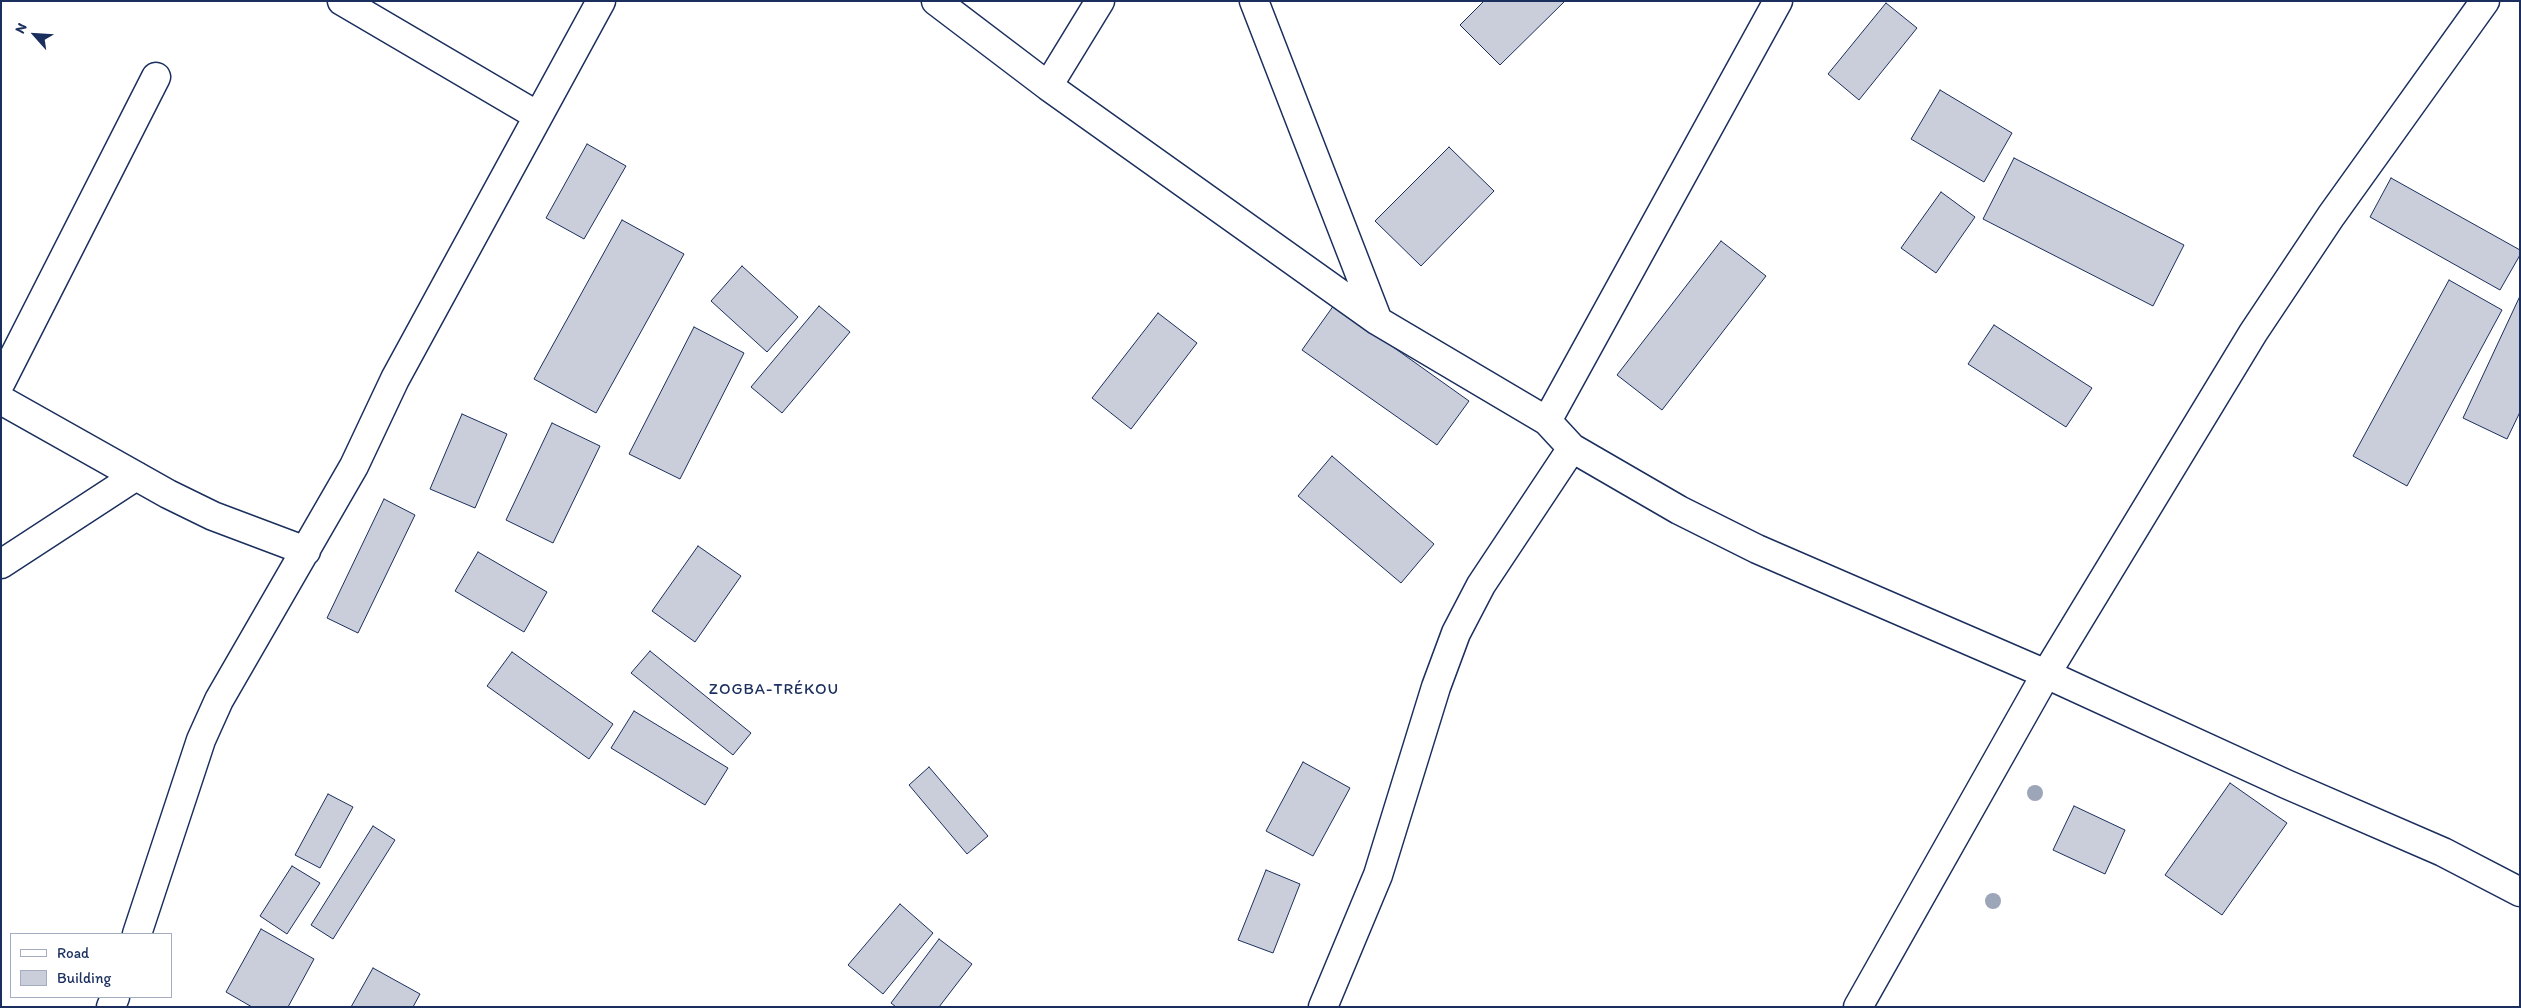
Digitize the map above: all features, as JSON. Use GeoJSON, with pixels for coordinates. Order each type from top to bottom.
{"type":"FeatureCollection","features":[{"type":"Feature","properties":{"kind":"street"},"geometry":{"type":"LineString","coordinates":[[342,1],[538,116]]}},
{"type":"Feature","properties":{"kind":"street"},"geometry":{"type":"LineString","coordinates":[[137,933],[201,740],[219,700],[354,466],[395,379],[601,1]]}},
{"type":"Feature","properties":{"kind":"street"},"geometry":{"type":"LineString","coordinates":[[936,1],[1048,86],[1378,321],[1547,421],[1572,448],[1679,510],[1756,549],[2046,674],[2286,784],[2443,852],[2520,892]]}},
{"type":"Feature","properties":{"kind":"street"},"geometry":{"type":"LineString","coordinates":[[1048,86],[1100,1]]}},
{"type":"Feature","properties":{"kind":"street"},"geometry":{"type":"LineString","coordinates":[[1254,1],[1378,321]]}},
{"type":"Feature","properties":{"kind":"street"},"geometry":{"type":"LineString","coordinates":[[1547,421],[1778,1]]}},
{"type":"Feature","properties":{"kind":"street"},"geometry":{"type":"LineString","coordinates":[[1858,1007],[2046,674],[2258,326],[2336,208],[2485,1]]}},
{"type":"Feature","properties":{"kind":"street"},"geometry":{"type":"LineString","coordinates":[[1,382],[156,77]]}},
{"type":"Feature","properties":{"kind":"street"},"geometry":{"type":"LineString","coordinates":[[1,400],[136,476],[213,516],[306,551]]}},
{"type":"Feature","properties":{"kind":"street"},"geometry":{"type":"LineString","coordinates":[[1324,1007],[1378,875],[1436,687],[1456,633],[1481,585],[1572,448]]}},
{"type":"Feature","properties":{"kind":"street"},"geometry":{"type":"LineString","coordinates":[[1,564],[136,476]]}},
{"type":"Feature","properties":{"kind":"building"},"geometry":{"type":"Polygon","coordinates":[[[1484,1],[1565,1],[1500,65],[1460,25],[1484,1]]]}},
{"type":"Feature","properties":{"kind":"building"},"geometry":{"type":"Polygon","coordinates":[[[1886,3],[1917,28],[1859,100],[1828,74],[1886,3]]]}},
{"type":"Feature","properties":{"kind":"building"},"geometry":{"type":"Polygon","coordinates":[[[1940,90],[2012,133],[1984,182],[1911,139],[1940,90]]]}},
{"type":"Feature","properties":{"kind":"building"},"geometry":{"type":"Polygon","coordinates":[[[587,144],[626,166],[584,239],[546,218],[587,144]]]}},
{"type":"Feature","properties":{"kind":"building"},"geometry":{"type":"Polygon","coordinates":[[[1449,147],[1494,191],[1421,266],[1375,221],[1449,147]]]}},
{"type":"Feature","properties":{"kind":"building"},"geometry":{"type":"Polygon","coordinates":[[[2014,158],[2184,245],[2153,306],[1983,219],[2014,158]]]}},
{"type":"Feature","properties":{"kind":"building"},"geometry":{"type":"Polygon","coordinates":[[[2391,178],[2520,250],[2520,255],[2500,290],[2370,217],[2391,178]]]}},
{"type":"Feature","properties":{"kind":"building"},"geometry":{"type":"Polygon","coordinates":[[[1941,192],[1975,217],[1936,273],[1901,248],[1941,192]]]}},
{"type":"Feature","properties":{"kind":"building"},"geometry":{"type":"Polygon","coordinates":[[[622,220],[684,254],[596,413],[534,379],[622,220]]]}},
{"type":"Feature","properties":{"kind":"building"},"geometry":{"type":"Polygon","coordinates":[[[1721,241],[1766,276],[1662,410],[1617,375],[1721,241]]]}},
{"type":"Feature","properties":{"kind":"building"},"geometry":{"type":"Polygon","coordinates":[[[742,266],[798,317],[767,352],[711,301],[742,266]]]}},
{"type":"Feature","properties":{"kind":"building"},"geometry":{"type":"Polygon","coordinates":[[[2449,280],[2502,310],[2407,486],[2353,456],[2449,280]]]}},
{"type":"Feature","properties":{"kind":"building"},"geometry":{"type":"Polygon","coordinates":[[[2520,296],[2520,412],[2507,439],[2463,418],[2520,296]]]}},
{"type":"Feature","properties":{"kind":"building"},"geometry":{"type":"Polygon","coordinates":[[[1334,305],[1469,401],[1437,445],[1302,350],[1334,305]]]}},
{"type":"Feature","properties":{"kind":"building"},"geometry":{"type":"Polygon","coordinates":[[[819,306],[850,332],[782,413],[751,387],[819,306]]]}},
{"type":"Feature","properties":{"kind":"building"},"geometry":{"type":"Polygon","coordinates":[[[1158,313],[1197,343],[1131,429],[1092,398],[1158,313]]]}},
{"type":"Feature","properties":{"kind":"building"},"geometry":{"type":"Polygon","coordinates":[[[1994,325],[2092,388],[2066,427],[1968,364],[1994,325]]]}},
{"type":"Feature","properties":{"kind":"building"},"geometry":{"type":"Polygon","coordinates":[[[694,327],[744,353],[680,479],[629,454],[694,327]]]}},
{"type":"Feature","properties":{"kind":"building"},"geometry":{"type":"Polygon","coordinates":[[[462,414],[507,434],[475,508],[430,489],[462,414]]]}},
{"type":"Feature","properties":{"kind":"building"},"geometry":{"type":"Polygon","coordinates":[[[552,423],[600,446],[553,543],[506,520],[552,423]]]}},
{"type":"Feature","properties":{"kind":"building"},"geometry":{"type":"Polygon","coordinates":[[[1332,456],[1434,544],[1401,583],[1298,496],[1332,456]]]}},
{"type":"Feature","properties":{"kind":"building"},"geometry":{"type":"Polygon","coordinates":[[[384,499],[415,515],[358,633],[327,618],[384,499]]]}},
{"type":"Feature","properties":{"kind":"building"},"geometry":{"type":"Polygon","coordinates":[[[698,546],[741,576],[695,642],[652,611],[698,546]]]}},
{"type":"Feature","properties":{"kind":"building"},"geometry":{"type":"Polygon","coordinates":[[[478,552],[547,592],[524,632],[455,591],[478,552]]]}},
{"type":"Feature","properties":{"kind":"building"},"geometry":{"type":"Polygon","coordinates":[[[650,651],[751,733],[733,755],[631,673],[650,651]]]}},
{"type":"Feature","properties":{"kind":"building"},"geometry":{"type":"Polygon","coordinates":[[[512,652],[613,724],[589,759],[487,686],[512,652]]]}},
{"type":"Feature","properties":{"kind":"building"},"geometry":{"type":"Polygon","coordinates":[[[634,711],[728,768],[705,805],[611,748],[634,711]]]}},
{"type":"Feature","properties":{"kind":"building"},"geometry":{"type":"Polygon","coordinates":[[[1303,762],[1350,788],[1313,856],[1266,831],[1303,762]]]}},
{"type":"Feature","properties":{"kind":"building"},"geometry":{"type":"Polygon","coordinates":[[[929,767],[988,836],[967,854],[909,785],[929,767]]]}},
{"type":"Feature","properties":{"kind":"building"},"geometry":{"type":"Polygon","coordinates":[[[2230,783],[2287,823],[2222,915],[2165,875],[2230,783]]]}},
{"type":"Feature","properties":{"kind":"building"},"geometry":{"type":"Polygon","coordinates":[[[328,794],[353,807],[320,868],[295,855],[328,794]]]}},
{"type":"Feature","properties":{"kind":"building"},"geometry":{"type":"Polygon","coordinates":[[[2074,806],[2125,830],[2105,874],[2053,850],[2074,806]]]}},
{"type":"Feature","properties":{"kind":"building"},"geometry":{"type":"Polygon","coordinates":[[[373,826],[395,840],[333,939],[311,925],[373,826]]]}},
{"type":"Feature","properties":{"kind":"building"},"geometry":{"type":"Polygon","coordinates":[[[292,866],[320,883],[287,934],[260,916],[292,866]]]}},
{"type":"Feature","properties":{"kind":"building"},"geometry":{"type":"Polygon","coordinates":[[[1266,870],[1300,884],[1273,953],[1238,940],[1266,870]]]}},
{"type":"Feature","properties":{"kind":"building"},"geometry":{"type":"Polygon","coordinates":[[[900,904],[933,933],[883,994],[848,965],[900,904]]]}},
{"type":"Feature","properties":{"kind":"building"},"geometry":{"type":"Polygon","coordinates":[[[261,929],[314,959],[288,1007],[252,1007],[226,992],[261,929]]]}},
{"type":"Feature","properties":{"kind":"building"},"geometry":{"type":"Polygon","coordinates":[[[939,939],[972,964],[939,1007],[896,1007],[891,1003],[939,939]]]}},
{"type":"Feature","properties":{"kind":"building"},"geometry":{"type":"Polygon","coordinates":[[[373,968],[420,994],[413,1007],[351,1007],[373,968]]]}},
{"type":"Feature","properties":{"kind":"district","name":"ZOGBA-TRÉKOU"},"geometry":{"type":"Point","coordinates":[774,690]}}]}
